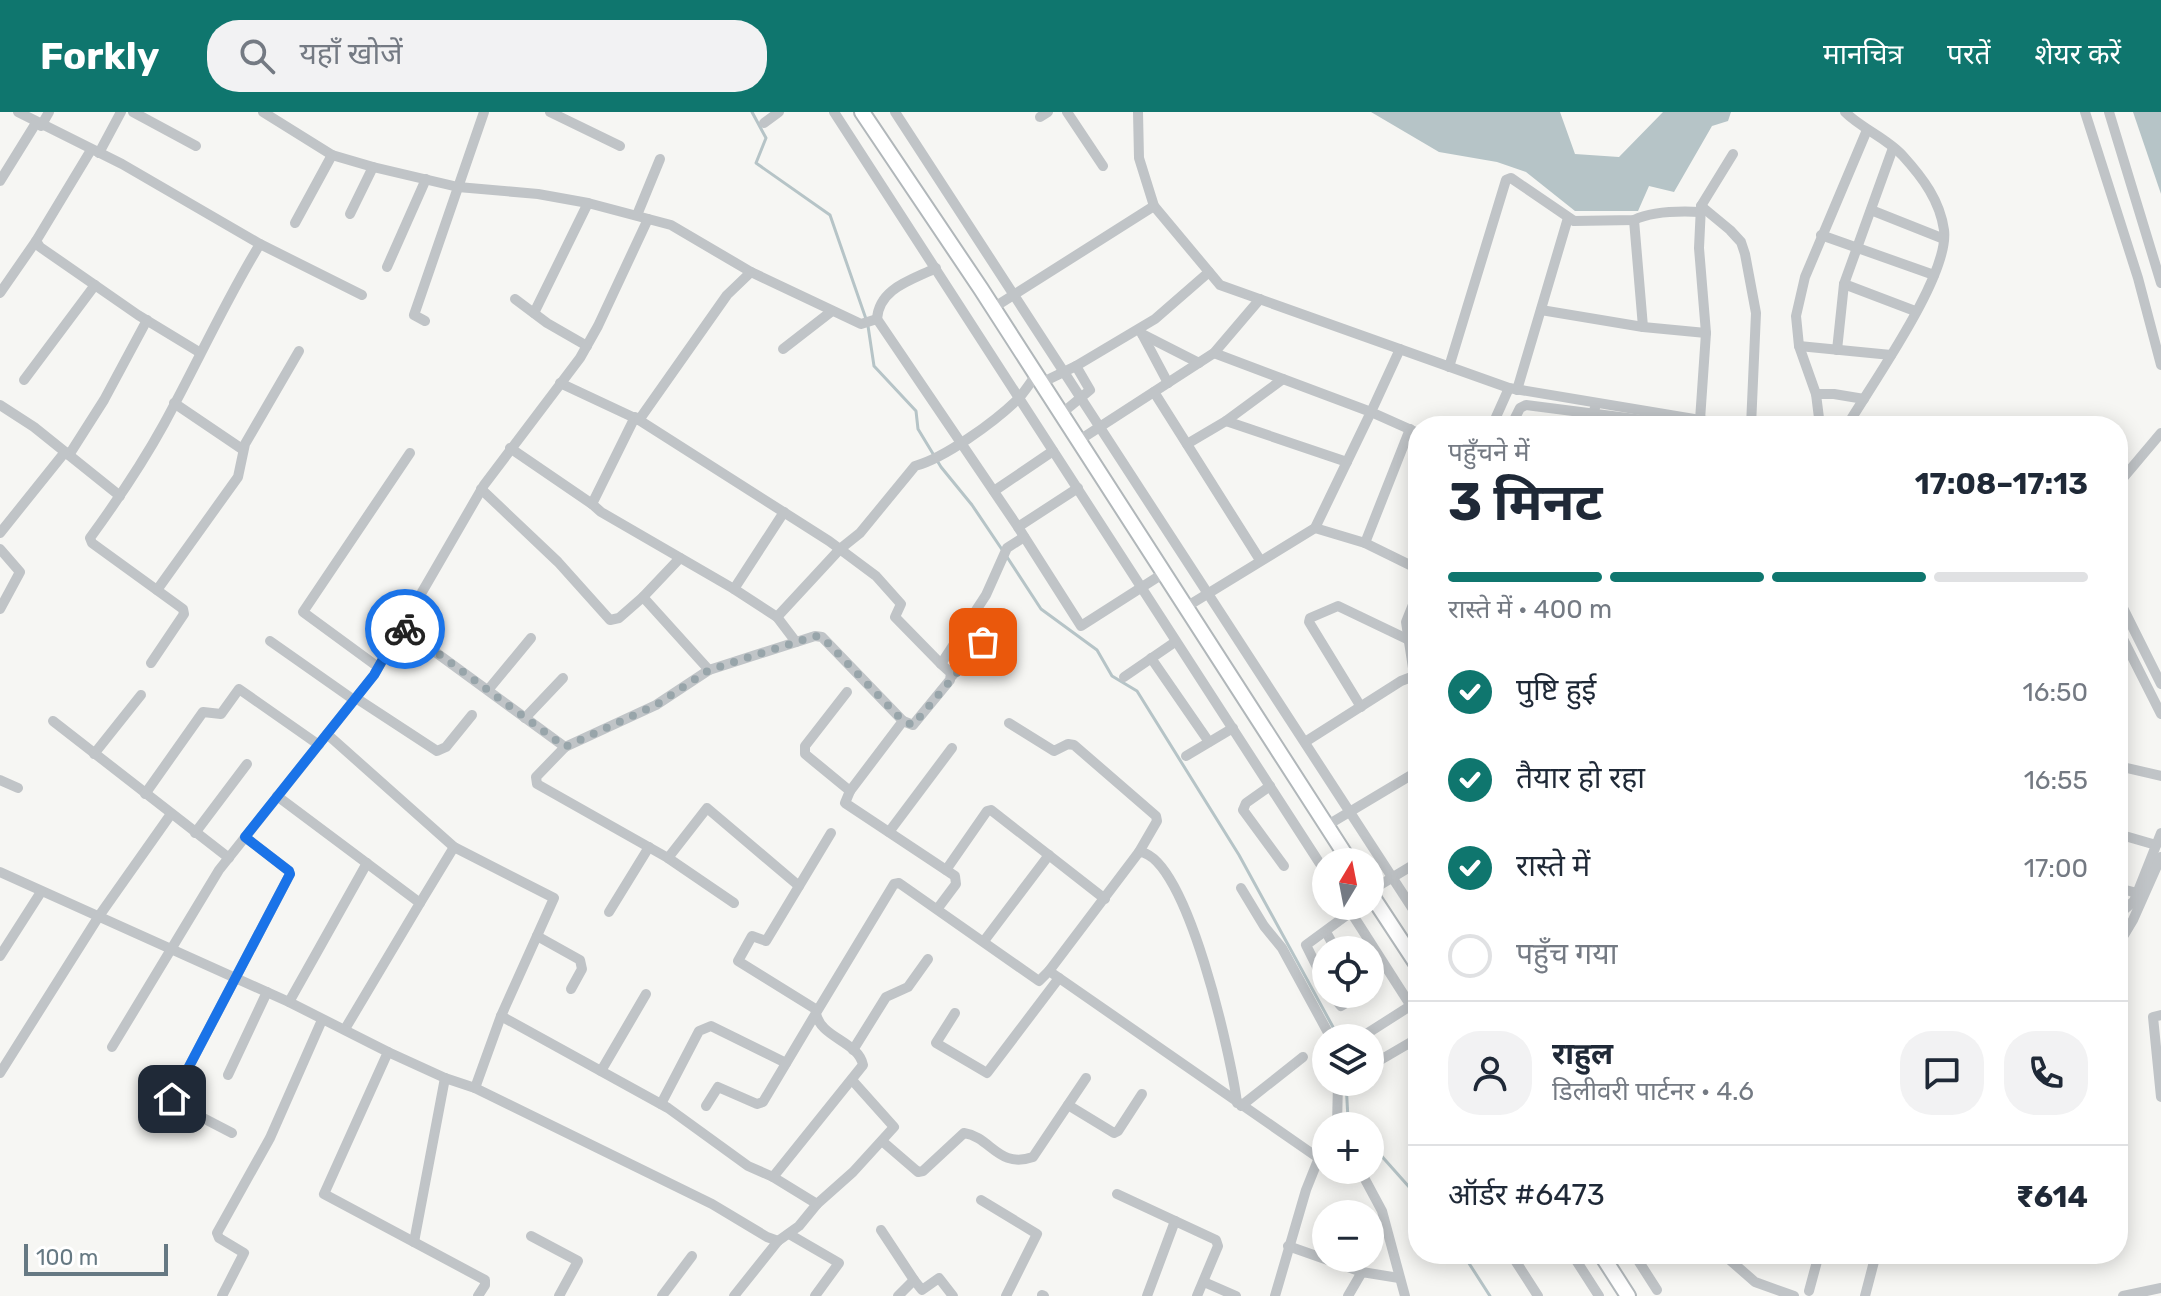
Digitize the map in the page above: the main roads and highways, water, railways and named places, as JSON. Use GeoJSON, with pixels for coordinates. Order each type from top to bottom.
{"type":"FeatureCollection","features":[{"type":"Feature","properties":{"kind":"main road"},"geometry":{"type":"LineString","coordinates":[[862,112],[993,308],[1341,848]]}},
{"type":"Feature","properties":{"kind":"main road"},"geometry":{"type":"LineString","coordinates":[[1384,914],[1408,951]]}},
{"type":"Feature","properties":{"kind":"main road"},"geometry":{"type":"LineString","coordinates":[[1612,1264],[1628,1296]]}},
{"type":"Feature","properties":{"kind":"waterway"},"geometry":{"type":"LineString","coordinates":[[752,112],[766,138],[756,163],[830,215],[866,319]]}},
{"type":"Feature","properties":{"kind":"waterway"},"geometry":{"type":"LineString","coordinates":[[868,326],[874,366],[916,411],[918,429],[941,467],[1003,551]]}},
{"type":"Feature","properties":{"kind":"waterway"},"geometry":{"type":"LineString","coordinates":[[1007,557],[1041,609],[1097,650],[1112,676],[1137,691],[1239,855],[1331,1024]]}},
{"type":"Feature","properties":{"kind":"waterway"},"geometry":{"type":"LineString","coordinates":[[1347,1096],[1348,1112]]}},
{"type":"Feature","properties":{"kind":"waterway"},"geometry":{"type":"LineString","coordinates":[[1384,1159],[1408,1186]]}},
{"type":"Feature","properties":{"kind":"waterway"},"geometry":{"type":"LineString","coordinates":[[1469,1264],[1490,1296]]}}]}
